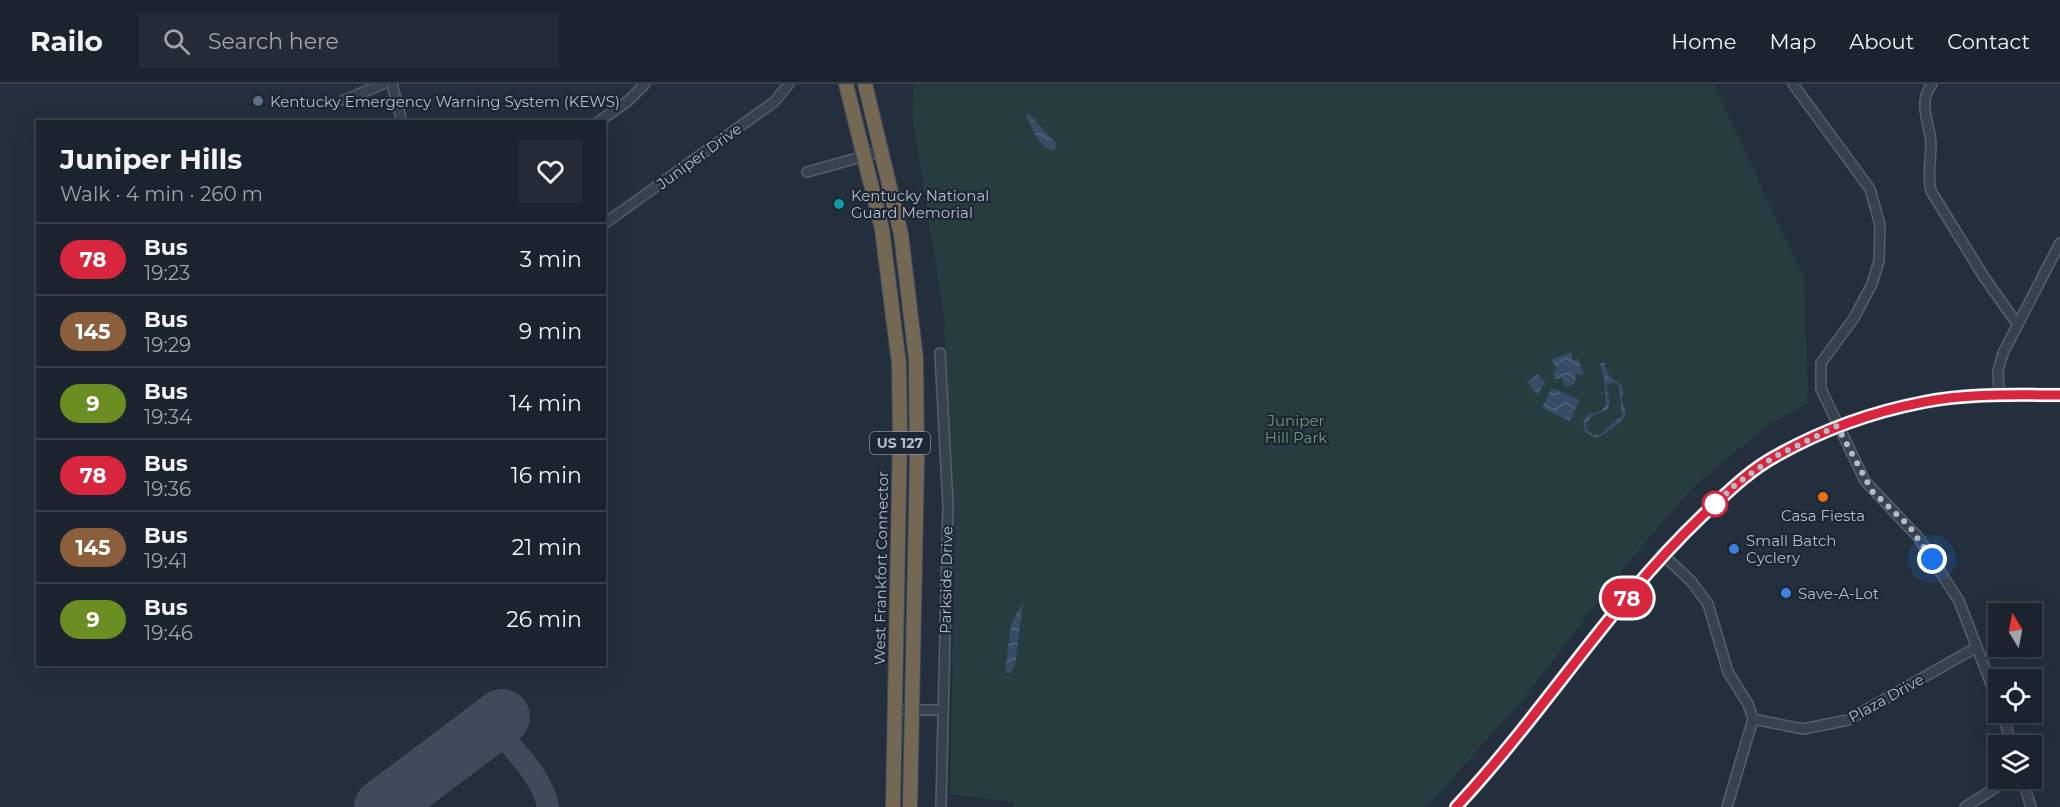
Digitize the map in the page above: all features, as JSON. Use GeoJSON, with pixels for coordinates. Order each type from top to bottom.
{"type":"FeatureCollection","features":[{"type":"Feature","properties":{"kind":"highway","name":"West Frankfort Connector"},"geometry":{"type":"LineString","coordinates":[[846,84],[866,155],[886,250],[899,364],[900,435],[893,807]]}},
{"type":"Feature","properties":{"kind":"highway","name":"US 127"},"geometry":{"type":"LineString","coordinates":[[865,84],[883,151],[904,251],[916,359],[917,443],[910,807]]}},
{"type":"Feature","properties":{"kind":"main road"},"geometry":{"type":"LineString","coordinates":[[1456,807],[1502,758],[1662,554],[1735,485],[1774,457],[1837,426],[1926,402],[1958,397],[2060,395]]}},
{"type":"Feature","properties":{"kind":"street"},"geometry":{"type":"LineString","coordinates":[[344,100],[383,84]]}},
{"type":"Feature","properties":{"kind":"street"},"geometry":{"type":"LineString","coordinates":[[392,84],[401,120]]}},
{"type":"Feature","properties":{"kind":"street"},"geometry":{"type":"LineString","coordinates":[[601,120],[628,101],[645,84]]}},
{"type":"Feature","properties":{"kind":"street","name":"Juniper Drive"},"geometry":{"type":"LineString","coordinates":[[606,223],[774,102],[789,84]]}},
{"type":"Feature","properties":{"kind":"street"},"geometry":{"type":"LineString","coordinates":[[1794,84],[1863,177],[1878,213],[1880,249],[1872,284],[1854,318],[1825,354],[1819,371],[1821,389],[1837,426],[1872,491],[1918,537],[1959,601],[1988,675]]}},
{"type":"Feature","properties":{"kind":"street"},"geometry":{"type":"LineString","coordinates":[[1932,84],[1924,106],[1930,137],[1928,176],[1931,191],[1983,277],[2018,325]]}},
{"type":"Feature","properties":{"kind":"street"},"geometry":{"type":"LineString","coordinates":[[807,172],[883,151]]}},
{"type":"Feature","properties":{"kind":"street"},"geometry":{"type":"LineString","coordinates":[[2000,395],[2000,363],[2060,243]]}},
{"type":"Feature","properties":{"kind":"street","name":"Parkside Drive"},"geometry":{"type":"LineString","coordinates":[[940,353],[948,506],[941,807]]}},
{"type":"Feature","properties":{"kind":"street"},"geometry":{"type":"LineString","coordinates":[[1662,554],[1691,581],[1708,604],[1728,672],[1748,704],[1753,719],[1727,807]]}},
{"type":"Feature","properties":{"kind":"street","name":"Plaza Drive"},"geometry":{"type":"LineString","coordinates":[[1753,719],[1796,729],[1848,720],[1977,646]]}},
{"type":"Feature","properties":{"kind":"street"},"geometry":{"type":"LineString","coordinates":[[895,710],[943,710]]}},
{"type":"Feature","properties":{"kind":"street"},"geometry":{"type":"LineString","coordinates":[[1965,807],[1994,789]]}},
{"type":"Feature","properties":{"kind":"street"},"geometry":{"type":"LineString","coordinates":[[2025,789],[2031,807]]}},
{"type":"Feature","properties":{"kind":"green space","name":"Juniper Hill Park"},"geometry":{"type":"Polygon","coordinates":[[[914,84],[1714,84],[1804,279],[1808,403],[1767,426],[1693,487],[1625,566],[1525,697],[1427,807],[1014,807],[1013,802],[950,794],[955,532],[944,317],[912,114],[914,84]]]}},
{"type":"Feature","properties":{"kind":"water"},"geometry":{"type":"Polygon","coordinates":[[[1028,113],[1056,143],[1055,151],[1043,146],[1039,141],[1026,117],[1028,113]]]}},
{"type":"Feature","properties":{"kind":"water"},"geometry":{"type":"Polygon","coordinates":[[[1571,352],[1573,361],[1578,358],[1584,375],[1576,374],[1575,384],[1565,387],[1562,378],[1555,379],[1553,372],[1557,369],[1551,360],[1571,352]]]}},
{"type":"Feature","properties":{"kind":"water"},"geometry":{"type":"Polygon","coordinates":[[[1604,362],[1609,376],[1623,386],[1622,399],[1626,414],[1613,428],[1595,438],[1585,432],[1583,423],[1588,414],[1601,411],[1606,406],[1604,378],[1600,364],[1604,362]],[[1610,383],[1606,388],[1610,402],[1607,410],[1592,416],[1587,422],[1587,429],[1593,435],[1602,433],[1622,415],[1619,386],[1616,383],[1610,383]]]}},
{"type":"Feature","properties":{"kind":"water"},"geometry":{"type":"Polygon","coordinates":[[[1538,374],[1545,383],[1537,395],[1527,382],[1538,374]]]}},
{"type":"Feature","properties":{"kind":"water"},"geometry":{"type":"Polygon","coordinates":[[[1552,388],[1580,400],[1570,421],[1542,408],[1552,388]]]}},
{"type":"Feature","properties":{"kind":"water"},"geometry":{"type":"Polygon","coordinates":[[[1023,602],[1015,665],[1010,673],[1005,673],[1011,624],[1023,602]]]}},
{"type":"Feature","properties":{"kind":"taxiway"},"geometry":{"type":"LineString","coordinates":[[493,724],[533,773],[540,784],[548,807]]}},
{"type":"Feature","properties":{"kind":"runway"},"geometry":{"type":"LineString","coordinates":[[382,807],[502,717]]}},
{"type":"Feature","properties":{"kind":"bus line","name":"78"},"geometry":{"type":"LineString","coordinates":[[1456,807],[1502,758],[1662,554],[1735,485],[1774,457],[1837,426],[1905,406],[1958,397],[2060,395]]}},
{"type":"Feature","properties":{"kind":"place","name":"Kentucky Emergency Warning System (KEWS)"},"geometry":{"type":"Point","coordinates":[258,101]}},
{"type":"Feature","properties":{"kind":"place","name":"Kentucky National Guard Memorial"},"geometry":{"type":"Point","coordinates":[839,204]}},
{"type":"Feature","properties":{"kind":"place","name":"Casa Fiesta"},"geometry":{"type":"Point","coordinates":[1823,497]}},
{"type":"Feature","properties":{"kind":"place","name":"Small Batch Cyclery"},"geometry":{"type":"Point","coordinates":[1734,549]}},
{"type":"Feature","properties":{"kind":"place","name":"Save-A-Lot"},"geometry":{"type":"Point","coordinates":[1786,593]}},
{"type":"Feature","properties":{"kind":"route"},"geometry":{"type":"LineString","coordinates":[[1715,504],[1709,510],[1735,485],[1774,457],[1837,426],[1872,491],[1909,526],[1932,559]]}}]}
